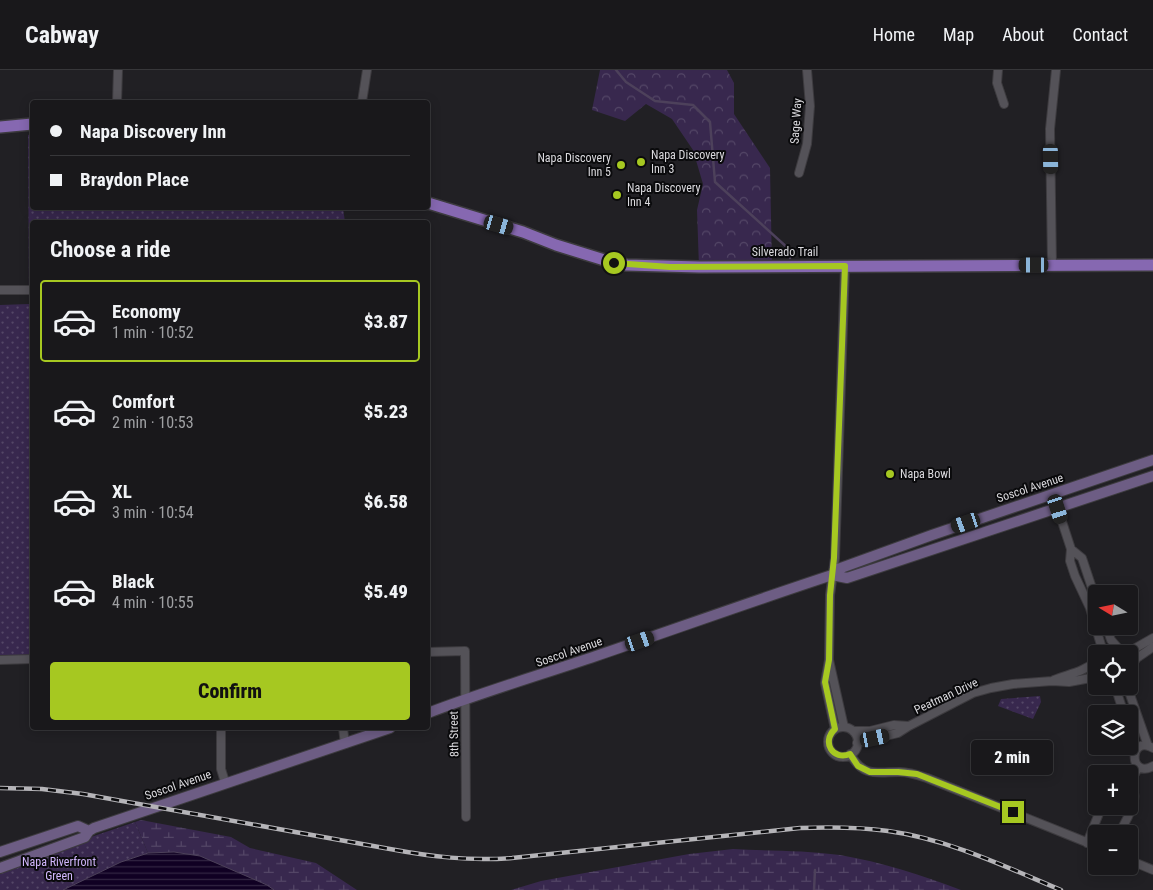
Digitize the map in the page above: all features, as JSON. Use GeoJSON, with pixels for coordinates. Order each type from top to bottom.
{"type":"FeatureCollection","features":[{"type":"Feature","properties":{"kind":"main road"},"geometry":{"type":"LineString","coordinates":[[0,127],[30,124]]}},
{"type":"Feature","properties":{"kind":"main road","name":"Silverado Trail"},"geometry":{"type":"LineString","coordinates":[[430,204],[523,232],[600,260],[620,264],[699,267],[1153,265]]}},
{"type":"Feature","properties":{"kind":"main road","name":"Soscol Avenue"},"geometry":{"type":"LineString","coordinates":[[430,712],[464,699],[511,685],[832,575],[838,569],[924,538],[1153,460]]}},
{"type":"Feature","properties":{"kind":"main road","name":"Soscol Avenue"},"geometry":{"type":"LineString","coordinates":[[832,575],[847,578],[1153,476]]}},
{"type":"Feature","properties":{"kind":"main road","name":"Soscol Avenue"},"geometry":{"type":"LineString","coordinates":[[0,852],[78,826],[89,830],[225,782],[384,730]]}},
{"type":"Feature","properties":{"kind":"main road","name":"Soscol Avenue"},"geometry":{"type":"LineString","coordinates":[[0,868],[85,837],[89,830]]}},
{"type":"Feature","properties":{"kind":"street"},"geometry":{"type":"LineString","coordinates":[[116,100],[118,70]]}},
{"type":"Feature","properties":{"kind":"street"},"geometry":{"type":"LineString","coordinates":[[362,100],[367,70]]}},
{"type":"Feature","properties":{"kind":"street","name":"Sage Way"},"geometry":{"type":"LineString","coordinates":[[799,173],[807,144],[810,106],[807,70]]}},
{"type":"Feature","properties":{"kind":"street"},"geometry":{"type":"LineString","coordinates":[[998,70],[997,84],[1004,104]]}},
{"type":"Feature","properties":{"kind":"street"},"geometry":{"type":"LineString","coordinates":[[1052,265],[1050,129],[1056,70]]}},
{"type":"Feature","properties":{"kind":"street"},"geometry":{"type":"LineString","coordinates":[[835,729],[825,682],[829,660],[830,597],[835,556],[845,266]]}},
{"type":"Feature","properties":{"kind":"street"},"geometry":{"type":"LineString","coordinates":[[0,290],[30,290]]}},
{"type":"Feature","properties":{"kind":"street"},"geometry":{"type":"LineString","coordinates":[[1053,494],[1071,550],[1070,561],[1090,608],[1101,645]]}},
{"type":"Feature","properties":{"kind":"street"},"geometry":{"type":"LineString","coordinates":[[1071,550],[1082,558],[1091,585]]}},
{"type":"Feature","properties":{"kind":"street"},"geometry":{"type":"LineString","coordinates":[[1138,647],[1153,638]]}},
{"type":"Feature","properties":{"kind":"street"},"geometry":{"type":"LineString","coordinates":[[1138,657],[1153,647]]}},
{"type":"Feature","properties":{"kind":"street","name":"8th Street"},"geometry":{"type":"LineString","coordinates":[[430,652],[465,651],[466,817]]}},
{"type":"Feature","properties":{"kind":"street"},"geometry":{"type":"LineString","coordinates":[[0,660],[30,659]]}},
{"type":"Feature","properties":{"kind":"street"},"geometry":{"type":"LineString","coordinates":[[829,660],[844,727]]}},
{"type":"Feature","properties":{"kind":"street","name":"Peatman Drive"},"geometry":{"type":"LineString","coordinates":[[1052,681],[1088,667]]}},
{"type":"Feature","properties":{"kind":"street","name":"Peatman Drive"},"geometry":{"type":"LineString","coordinates":[[858,743],[898,733],[973,693],[1013,684],[1052,681],[1069,682],[1088,678]]}},
{"type":"Feature","properties":{"kind":"street"},"geometry":{"type":"LineString","coordinates":[[1131,695],[1151,747],[1141,746],[1138,748]]}},
{"type":"Feature","properties":{"kind":"street","name":"Peatman Drive"},"geometry":{"type":"LineString","coordinates":[[853,731],[870,731],[894,725],[909,726]]}},
{"type":"Feature","properties":{"kind":"street"},"geometry":{"type":"LineString","coordinates":[[844,727],[853,731],[858,743],[855,750],[844,756],[838,755],[830,748],[828,740],[835,729],[844,727]]}},
{"type":"Feature","properties":{"kind":"street"},"geometry":{"type":"LineString","coordinates":[[221,730],[221,768],[225,782]]}},
{"type":"Feature","properties":{"kind":"street"},"geometry":{"type":"LineString","coordinates":[[343,730],[345,744]]}},
{"type":"Feature","properties":{"kind":"street"},"geometry":{"type":"LineString","coordinates":[[850,754],[858,766],[865,770],[876,773],[906,772],[927,778],[1087,843],[1098,815]]}},
{"type":"Feature","properties":{"kind":"street"},"geometry":{"type":"LineString","coordinates":[[1135,755],[1139,767],[1146,769],[1153,766]]}},
{"type":"Feature","properties":{"kind":"street"},"geometry":{"type":"LineString","coordinates":[[1138,864],[1153,870]]}},
{"type":"Feature","properties":{"kind":"green space"},"geometry":{"type":"Polygon","coordinates":[[[600,70],[727,70],[734,83],[734,114],[770,168],[772,266],[699,267],[697,210],[703,184],[693,150],[672,119],[646,104],[625,121],[592,110],[600,70]]]}},
{"type":"Feature","properties":{"kind":"green space"},"geometry":{"type":"Polygon","coordinates":[[[30,134],[30,210],[343,210],[345,220],[30,220],[30,659],[0,660],[0,305],[29,304],[28,135],[30,134]]]}},
{"type":"Feature","properties":{"kind":"green space"},"geometry":{"type":"Polygon","coordinates":[[[1040,696],[1041,702],[1033,719],[998,706],[1001,699],[1040,696]]]}},
{"type":"Feature","properties":{"kind":"green space"},"geometry":{"type":"Polygon","coordinates":[[[141,820],[231,837],[250,848],[316,863],[357,890],[274,890],[267,885],[200,856],[174,852],[148,853],[135,822],[141,820]]]}},
{"type":"Feature","properties":{"kind":"green space","name":"Napa Riverfront Green"},"geometry":{"type":"Polygon","coordinates":[[[135,822],[148,853],[121,862],[63,890],[0,890],[0,868],[135,822]]]}},
{"type":"Feature","properties":{"kind":"green space"},"geometry":{"type":"Polygon","coordinates":[[[733,849],[800,851],[840,855],[871,861],[961,890],[511,890],[541,881],[689,854],[733,849]]]}},
{"type":"Feature","properties":{"kind":"shaded area"},"geometry":{"type":"Polygon","coordinates":[[[174,852],[200,856],[267,885],[274,890],[63,890],[121,862],[148,853],[174,852]]]}},
{"type":"Feature","properties":{"kind":"waterway"},"geometry":{"type":"LineString","coordinates":[[616,70],[626,82],[655,101],[693,105],[710,122],[715,182],[790,250],[790,258]]}},
{"type":"Feature","properties":{"kind":"waterway"},"geometry":{"type":"LineString","coordinates":[[814,890],[815,870]]}},
{"type":"Feature","properties":{"kind":"railway"},"geometry":{"type":"LineString","coordinates":[[0,788],[42,789],[83,794],[406,852],[465,859],[512,858],[800,828],[888,831],[933,840],[955,847],[1061,890]]}},
{"type":"Feature","properties":{"kind":"place","name":"Napa Discovery Inn 3"},"geometry":{"type":"Point","coordinates":[641,162]}},
{"type":"Feature","properties":{"kind":"place","name":"Napa Discovery Inn 5"},"geometry":{"type":"Point","coordinates":[621,165]}},
{"type":"Feature","properties":{"kind":"place","name":"Napa Discovery Inn 4"},"geometry":{"type":"Point","coordinates":[617,195]}},
{"type":"Feature","properties":{"kind":"place","name":"Napa Bowl"},"geometry":{"type":"Point","coordinates":[890,474]}},
{"type":"Feature","properties":{"kind":"route"},"geometry":{"type":"LineString","coordinates":[[614,263],[670,267],[845,266],[834,558],[830,595],[829,660],[825,682],[835,729],[829,736],[828,744],[832,752],[844,756],[850,754],[858,766],[872,773],[906,772],[917,774],[1013,812]]}}]}
